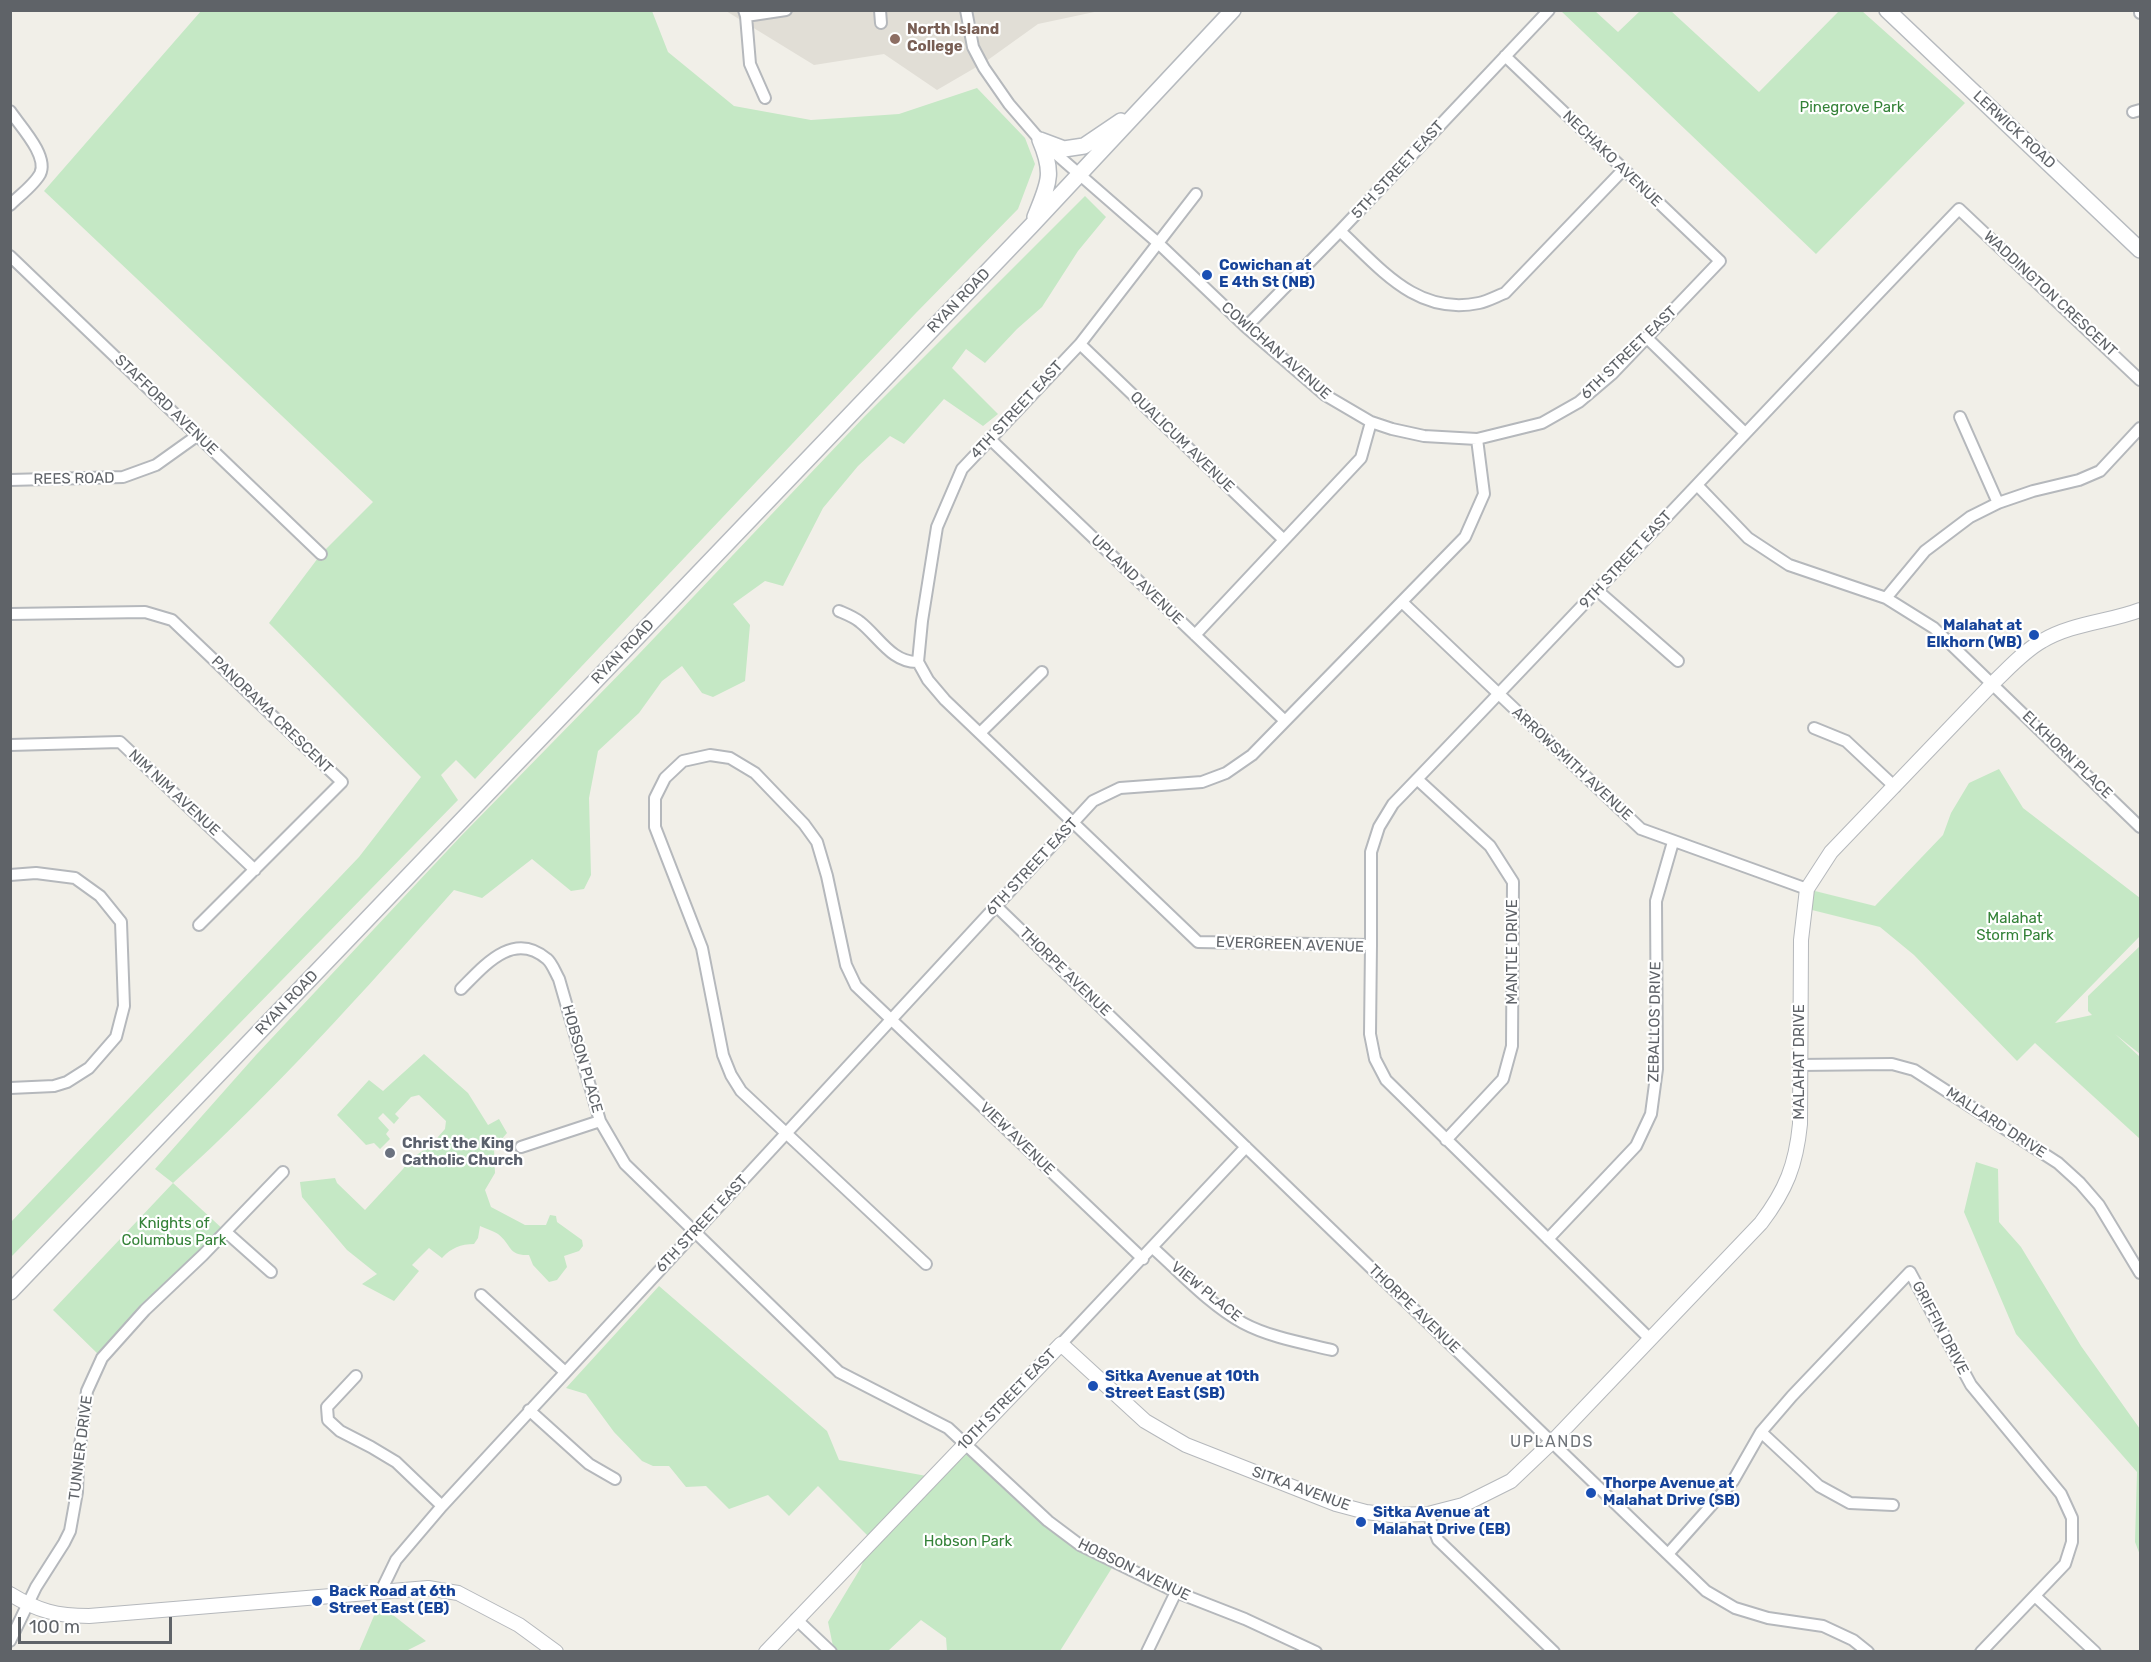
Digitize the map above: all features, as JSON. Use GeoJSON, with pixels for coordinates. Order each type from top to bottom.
{"type":"FeatureCollection","features":[{"type":"Feature","properties":{"kind":"main road","name":"RYAN ROAD"},"geometry":{"type":"LineString","coordinates":[[10,1292],[1031,226],[1233,10]]}},
{"type":"Feature","properties":{"kind":"main road","name":"LERWICK ROAD"},"geometry":{"type":"LineString","coordinates":[[1887,10],[2140,250]]}},
{"type":"Feature","properties":{"kind":"main road"},"geometry":{"type":"LineString","coordinates":[[1040,140],[1064,149],[1084,146],[1144,106]]}},
{"type":"Feature","properties":{"kind":"main road"},"geometry":{"type":"LineString","coordinates":[[1031,226],[1049,181],[1047,157],[1040,140]]}},
{"type":"Feature","properties":{"kind":"street"},"geometry":{"type":"LineString","coordinates":[[765,99],[750,64],[745,13],[786,10]]}},
{"type":"Feature","properties":{"kind":"street"},"geometry":{"type":"LineString","coordinates":[[880,10],[881,23]]}},
{"type":"Feature","properties":{"kind":"street","name":"COWICHAN AVENUE"},"geometry":{"type":"LineString","coordinates":[[966,10],[973,47],[984,68],[1009,104],[1040,140],[1157,242],[1245,327],[1325,395],[1371,422],[1392,429],[1424,436],[1477,439]]}},
{"type":"Feature","properties":{"kind":"street","name":"5TH STREET EAST"},"geometry":{"type":"LineString","coordinates":[[1245,327],[1340,231],[1550,10]]}},
{"type":"Feature","properties":{"kind":"street","name":"NECHAKO AVENUE"},"geometry":{"type":"LineString","coordinates":[[1505,56],[1720,261]]}},
{"type":"Feature","properties":{"kind":"street"},"geometry":{"type":"LineString","coordinates":[[10,111],[40,154],[42,164],[40,174],[10,205]]}},
{"type":"Feature","properties":{"kind":"street"},"geometry":{"type":"LineString","coordinates":[[1340,231],[1396,283],[1417,296],[1438,304],[1481,303],[1505,292],[1623,170]]}},
{"type":"Feature","properties":{"kind":"street","name":"4TH STREET EAST"},"geometry":{"type":"LineString","coordinates":[[918,662],[937,527],[962,469],[1080,344],[1196,194]]}},
{"type":"Feature","properties":{"kind":"street","name":"WADDINGTON CRESCENT"},"geometry":{"type":"LineString","coordinates":[[1959,209],[2140,380]]}},
{"type":"Feature","properties":{"kind":"street","name":"9TH STREET EAST"},"geometry":{"type":"LineString","coordinates":[[1371,945],[1371,852],[1379,827],[1393,804],[1959,209]]}},
{"type":"Feature","properties":{"kind":"street","name":"STAFFORD AVENUE"},"geometry":{"type":"LineString","coordinates":[[10,256],[321,554]]}},
{"type":"Feature","properties":{"kind":"street","name":"6TH STREET EAST"},"geometry":{"type":"LineString","coordinates":[[381,1591],[396,1560],[442,1506],[1093,801],[1120,788],[1202,782],[1226,772],[1252,754],[1465,537],[1484,494],[1477,439],[1542,423],[1579,402],[1612,374],[1720,261]]}},
{"type":"Feature","properties":{"kind":"street"},"geometry":{"type":"LineString","coordinates":[[1647,338],[1745,433]]}},
{"type":"Feature","properties":{"kind":"street","name":"QUALICUM AVENUE"},"geometry":{"type":"LineString","coordinates":[[1080,344],[1284,540]]}},
{"type":"Feature","properties":{"kind":"street"},"geometry":{"type":"LineString","coordinates":[[1960,417],[1998,503]]}},
{"type":"Feature","properties":{"kind":"street"},"geometry":{"type":"LineString","coordinates":[[1195,635],[1361,458],[1371,422]]}},
{"type":"Feature","properties":{"kind":"street"},"geometry":{"type":"LineString","coordinates":[[1886,598],[1925,551],[1970,517],[1998,503],[2033,490],[2079,480],[2100,471],[2140,428]]}},
{"type":"Feature","properties":{"kind":"street","name":"REES ROAD"},"geometry":{"type":"LineString","coordinates":[[10,480],[123,477],[156,465],[198,435]]}},
{"type":"Feature","properties":{"kind":"street","name":"UPLAND AVENUE"},"geometry":{"type":"LineString","coordinates":[[990,439],[1285,721]]}},
{"type":"Feature","properties":{"kind":"street","name":"ELKHORN PLACE"},"geometry":{"type":"LineString","coordinates":[[1697,485],[1748,538],[1789,565],[1886,598],[1934,628],[2140,827]]}},
{"type":"Feature","properties":{"kind":"street"},"geometry":{"type":"LineString","coordinates":[[1598,591],[1678,661]]}},
{"type":"Feature","properties":{"kind":"street","name":"ARROWSMITH AVENUE"},"geometry":{"type":"LineString","coordinates":[[1402,602],[1641,828],[1673,842],[1807,889]]}},
{"type":"Feature","properties":{"kind":"street","name":"MALAHAT DRIVE"},"geometry":{"type":"LineString","coordinates":[[1428,1514],[1462,1505],[1511,1481],[1552,1442],[1761,1222],[1777,1202],[1786,1185],[1798,1147],[1801,940],[1807,889],[1831,852],[1993,683],[2020,658],[2042,641],[2066,630],[2123,617],[2140,610]]}},
{"type":"Feature","properties":{"kind":"street"},"geometry":{"type":"LineString","coordinates":[[839,611],[859,621],[896,657],[908,663],[918,662]]}},
{"type":"Feature","properties":{"kind":"street","name":"PANORAMA CRESCENT"},"geometry":{"type":"LineString","coordinates":[[10,614],[145,612],[172,620],[342,782],[199,926]]}},
{"type":"Feature","properties":{"kind":"street","name":"EVERGREEN AVENUE"},"geometry":{"type":"LineString","coordinates":[[918,662],[928,680],[945,700],[1072,824],[1198,942],[1371,945],[1370,1034],[1375,1059],[1386,1080],[1649,1338]]}},
{"type":"Feature","properties":{"kind":"street"},"geometry":{"type":"LineString","coordinates":[[980,734],[1042,672]]}},
{"type":"Feature","properties":{"kind":"street"},"geometry":{"type":"LineString","coordinates":[[1814,728],[1846,741],[1895,787]]}},
{"type":"Feature","properties":{"kind":"street","name":"NIM NIM AVENUE"},"geometry":{"type":"LineString","coordinates":[[10,745],[120,742],[255,870]]}},
{"type":"Feature","properties":{"kind":"street","name":"VIEW AVENUE"},"geometry":{"type":"LineString","coordinates":[[926,1264],[741,1091],[731,1075],[723,1055],[702,948],[656,827],[655,798],[665,778],[683,761],[710,755],[730,758],[755,773],[804,824],[817,842],[827,876],[846,965],[856,986],[1143,1259]]}},
{"type":"Feature","properties":{"kind":"street","name":"MANTLE DRIVE"},"geometry":{"type":"LineString","coordinates":[[1417,779],[1490,846],[1513,882],[1512,1046],[1503,1079],[1446,1140]]}},
{"type":"Feature","properties":{"kind":"street","name":"ZEBALLOS DRIVE"},"geometry":{"type":"LineString","coordinates":[[1548,1239],[1636,1146],[1651,1114],[1657,1069],[1656,901],[1673,842]]}},
{"type":"Feature","properties":{"kind":"street"},"geometry":{"type":"LineString","coordinates":[[10,875],[36,873],[75,878],[100,896],[121,922],[124,1006],[116,1038],[89,1068],[67,1082],[54,1086],[10,1088]]}},
{"type":"Feature","properties":{"kind":"street","name":"THORPE AVENUE"},"geometry":{"type":"LineString","coordinates":[[996,906],[1706,1591],[1735,1608],[1768,1618],[1823,1626],[1853,1640],[1868,1652]]}},
{"type":"Feature","properties":{"kind":"street","name":"HOBSON PLACE"},"geometry":{"type":"LineString","coordinates":[[461,989],[489,961],[510,949],[530,948],[548,960],[559,979],[600,1121],[625,1164],[695,1231]]}},
{"type":"Feature","properties":{"kind":"street","name":"MALLARD DRIVE"},"geometry":{"type":"LineString","coordinates":[[1799,1065],[1892,1064],[1914,1070],[2058,1162],[2099,1205],[2140,1274]]}},
{"type":"Feature","properties":{"kind":"street"},"geometry":{"type":"LineString","coordinates":[[521,1147],[600,1121]]}},
{"type":"Feature","properties":{"kind":"street","name":"10TH STREET EAST"},"geometry":{"type":"LineString","coordinates":[[766,1652],[1143,1259],[1246,1147]]}},
{"type":"Feature","properties":{"kind":"street","name":"TUNNER DRIVE"},"geometry":{"type":"LineString","coordinates":[[10,1641],[36,1587],[70,1531],[87,1390],[102,1358],[145,1310],[226,1232],[283,1172]]}},
{"type":"Feature","properties":{"kind":"street","name":"HOBSON AVENUE"},"geometry":{"type":"LineString","coordinates":[[695,1231],[839,1372],[948,1428],[1048,1521],[1080,1545],[1176,1592],[1245,1619],[1309,1650]]}},
{"type":"Feature","properties":{"kind":"street"},"geometry":{"type":"LineString","coordinates":[[226,1232],[271,1272]]}},
{"type":"Feature","properties":{"kind":"street","name":"VIEW PLACE"},"geometry":{"type":"LineString","coordinates":[[1153,1248],[1218,1306],[1244,1323],[1279,1336],[1332,1350]]}},
{"type":"Feature","properties":{"kind":"street","name":"GRIFFIN DRIVE"},"geometry":{"type":"LineString","coordinates":[[1668,1554],[1732,1481],[1761,1432],[1792,1396],[1910,1272],[1971,1385],[2061,1494],[2072,1518],[2072,1542],[2065,1564],[1981,1652]]}},
{"type":"Feature","properties":{"kind":"street"},"geometry":{"type":"LineString","coordinates":[[481,1295],[565,1372]]}},
{"type":"Feature","properties":{"kind":"street","name":"SITKA AVENUE"},"geometry":{"type":"LineString","coordinates":[[1060,1344],[1145,1421],[1186,1445],[1336,1504],[1366,1512],[1391,1515],[1428,1514]]}},
{"type":"Feature","properties":{"kind":"street"},"geometry":{"type":"LineString","coordinates":[[356,1376],[327,1407],[328,1420],[340,1431],[396,1462],[442,1506]]}},
{"type":"Feature","properties":{"kind":"street"},"geometry":{"type":"LineString","coordinates":[[530,1410],[589,1464],[615,1479]]}},
{"type":"Feature","properties":{"kind":"street"},"geometry":{"type":"LineString","coordinates":[[1761,1432],[1819,1486],[1850,1503],[1893,1505]]}},
{"type":"Feature","properties":{"kind":"street"},"geometry":{"type":"LineString","coordinates":[[1428,1514],[1438,1540],[1554,1652]]}},
{"type":"Feature","properties":{"kind":"street"},"geometry":{"type":"LineString","coordinates":[[10,1593],[29,1605],[56,1614],[89,1616],[428,1588],[458,1593],[519,1625],[556,1652]]}},
{"type":"Feature","properties":{"kind":"street"},"geometry":{"type":"LineString","coordinates":[[1146,1652],[1176,1592]]}},
{"type":"Feature","properties":{"kind":"street"},"geometry":{"type":"LineString","coordinates":[[2035,1596],[2095,1652]]}},
{"type":"Feature","properties":{"kind":"street"},"geometry":{"type":"LineString","coordinates":[[796,1619],[831,1652]]}},
{"type":"Feature","properties":{"kind":"shaded area","name":"North Island College"},"geometry":{"type":"Polygon","coordinates":[[[726,11],[1099,11],[1038,24],[985,62],[937,90],[884,54],[814,65],[726,11]]]}},
{"type":"Feature","properties":{"kind":"green space"},"geometry":{"type":"Polygon","coordinates":[[[201,11],[652,11],[668,52],[734,106],[811,120],[899,114],[977,88],[1025,138],[1035,164],[1018,209],[915,314],[475,779],[456,760],[441,775],[458,800],[11,1257],[11,1222],[359,857],[421,777],[269,623],[321,554],[373,502],[44,191],[201,11]]]}},
{"type":"Feature","properties":{"kind":"green space","name":"Pinegrove Park"},"geometry":{"type":"Polygon","coordinates":[[[1561,11],[1595,11],[1618,32],[1640,11],[1671,11],[1759,92],[1839,11],[1862,11],[1965,103],[1816,254],[1561,11]]]}},
{"type":"Feature","properties":{"kind":"green space"},"geometry":{"type":"Polygon","coordinates":[[[1085,196],[1106,217],[1078,251],[1042,307],[1017,329],[985,363],[966,349],[952,368],[998,414],[983,426],[944,399],[904,444],[890,436],[858,466],[823,508],[783,586],[765,581],[733,604],[750,625],[745,681],[713,697],[702,693],[682,666],[662,681],[639,713],[598,751],[589,798],[591,875],[584,889],[571,891],[532,859],[482,898],[454,890],[283,1077],[173,1183],[155,1169],[256,1055],[461,836],[637,656],[864,417],[1085,196]]]}},
{"type":"Feature","properties":{"kind":"green space","name":"Malahat Storm Park"},"geometry":{"type":"Polygon","coordinates":[[[1999,769],[2023,808],[2140,898],[2140,936],[2055,1023],[2092,1015],[2088,1011],[2088,996],[2140,946],[2140,1054],[2115,1034],[2140,1057],[2140,1139],[2035,1043],[2017,1061],[1914,955],[1880,927],[1804,908],[1807,889],[1875,906],[1943,835],[1951,813],[1969,783],[1999,769]]]}},
{"type":"Feature","properties":{"kind":"green space"},"geometry":{"type":"Polygon","coordinates":[[[424,1054],[468,1093],[488,1125],[499,1119],[507,1133],[494,1148],[495,1173],[485,1190],[491,1207],[525,1225],[546,1225],[550,1215],[556,1216],[557,1222],[582,1240],[583,1246],[579,1251],[564,1256],[567,1267],[557,1280],[549,1282],[533,1265],[529,1255],[517,1254],[498,1234],[480,1226],[478,1238],[474,1244],[456,1247],[442,1258],[429,1248],[412,1265],[419,1271],[394,1301],[362,1284],[377,1274],[347,1250],[302,1197],[300,1182],[335,1178],[337,1183],[365,1210],[409,1160],[430,1146],[445,1129],[446,1121],[419,1095],[411,1097],[395,1114],[399,1118],[394,1124],[383,1113],[378,1118],[389,1130],[386,1134],[390,1139],[380,1149],[374,1143],[366,1145],[337,1115],[369,1080],[383,1091],[424,1054]]]}},
{"type":"Feature","properties":{"kind":"green space"},"geometry":{"type":"Polygon","coordinates":[[[1976,1162],[1998,1169],[1999,1222],[2021,1247],[2081,1346],[2140,1429],[2140,1555],[2135,1542],[2137,1472],[2016,1334],[1964,1212],[1976,1162]]]}},
{"type":"Feature","properties":{"kind":"green space","name":"Knights of Columbus Park"},"geometry":{"type":"Polygon","coordinates":[[[173,1183],[226,1232],[102,1358],[53,1310],[173,1183]]]}},
{"type":"Feature","properties":{"kind":"green space","name":"Hobson Park"},"geometry":{"type":"Polygon","coordinates":[[[659,1286],[827,1431],[839,1460],[932,1477],[965,1443],[1048,1521],[1115,1563],[1060,1651],[947,1651],[946,1638],[921,1620],[888,1651],[834,1651],[828,1622],[860,1569],[872,1540],[818,1486],[789,1516],[768,1495],[729,1509],[706,1486],[686,1487],[669,1466],[653,1466],[642,1461],[614,1432],[586,1394],[566,1388],[659,1286]]]}},
{"type":"Feature","properties":{"kind":"green space"},"geometry":{"type":"Polygon","coordinates":[[[379,1604],[426,1641],[406,1651],[359,1651],[379,1604]]]}},
{"type":"Feature","properties":{"kind":"place","name":"North Island College"},"geometry":{"type":"Point","coordinates":[895,39]}},
{"type":"Feature","properties":{"kind":"place","name":"Cowichan at E 4th St (NB)"},"geometry":{"type":"Point","coordinates":[1207,275]}},
{"type":"Feature","properties":{"kind":"place","name":"Malahat at Elkhorn (WB)"},"geometry":{"type":"Point","coordinates":[2034,635]}},
{"type":"Feature","properties":{"kind":"place","name":"Christ the King Catholic Church"},"geometry":{"type":"Point","coordinates":[390,1153]}},
{"type":"Feature","properties":{"kind":"place","name":"Sitka Avenue at 10th Street East (SB)"},"geometry":{"type":"Point","coordinates":[1093,1386]}},
{"type":"Feature","properties":{"kind":"place","name":"Thorpe Avenue at Malahat Drive (SB)"},"geometry":{"type":"Point","coordinates":[1591,1493]}},
{"type":"Feature","properties":{"kind":"place","name":"Sitka Avenue at Malahat Drive (EB)"},"geometry":{"type":"Point","coordinates":[1361,1522]}},
{"type":"Feature","properties":{"kind":"place","name":"Back Road at 6th Street East (EB)"},"geometry":{"type":"Point","coordinates":[317,1601]}},
{"type":"Feature","properties":{"kind":"district","name":"UPLANDS"},"geometry":{"type":"Point","coordinates":[1552,1442]}}]}
